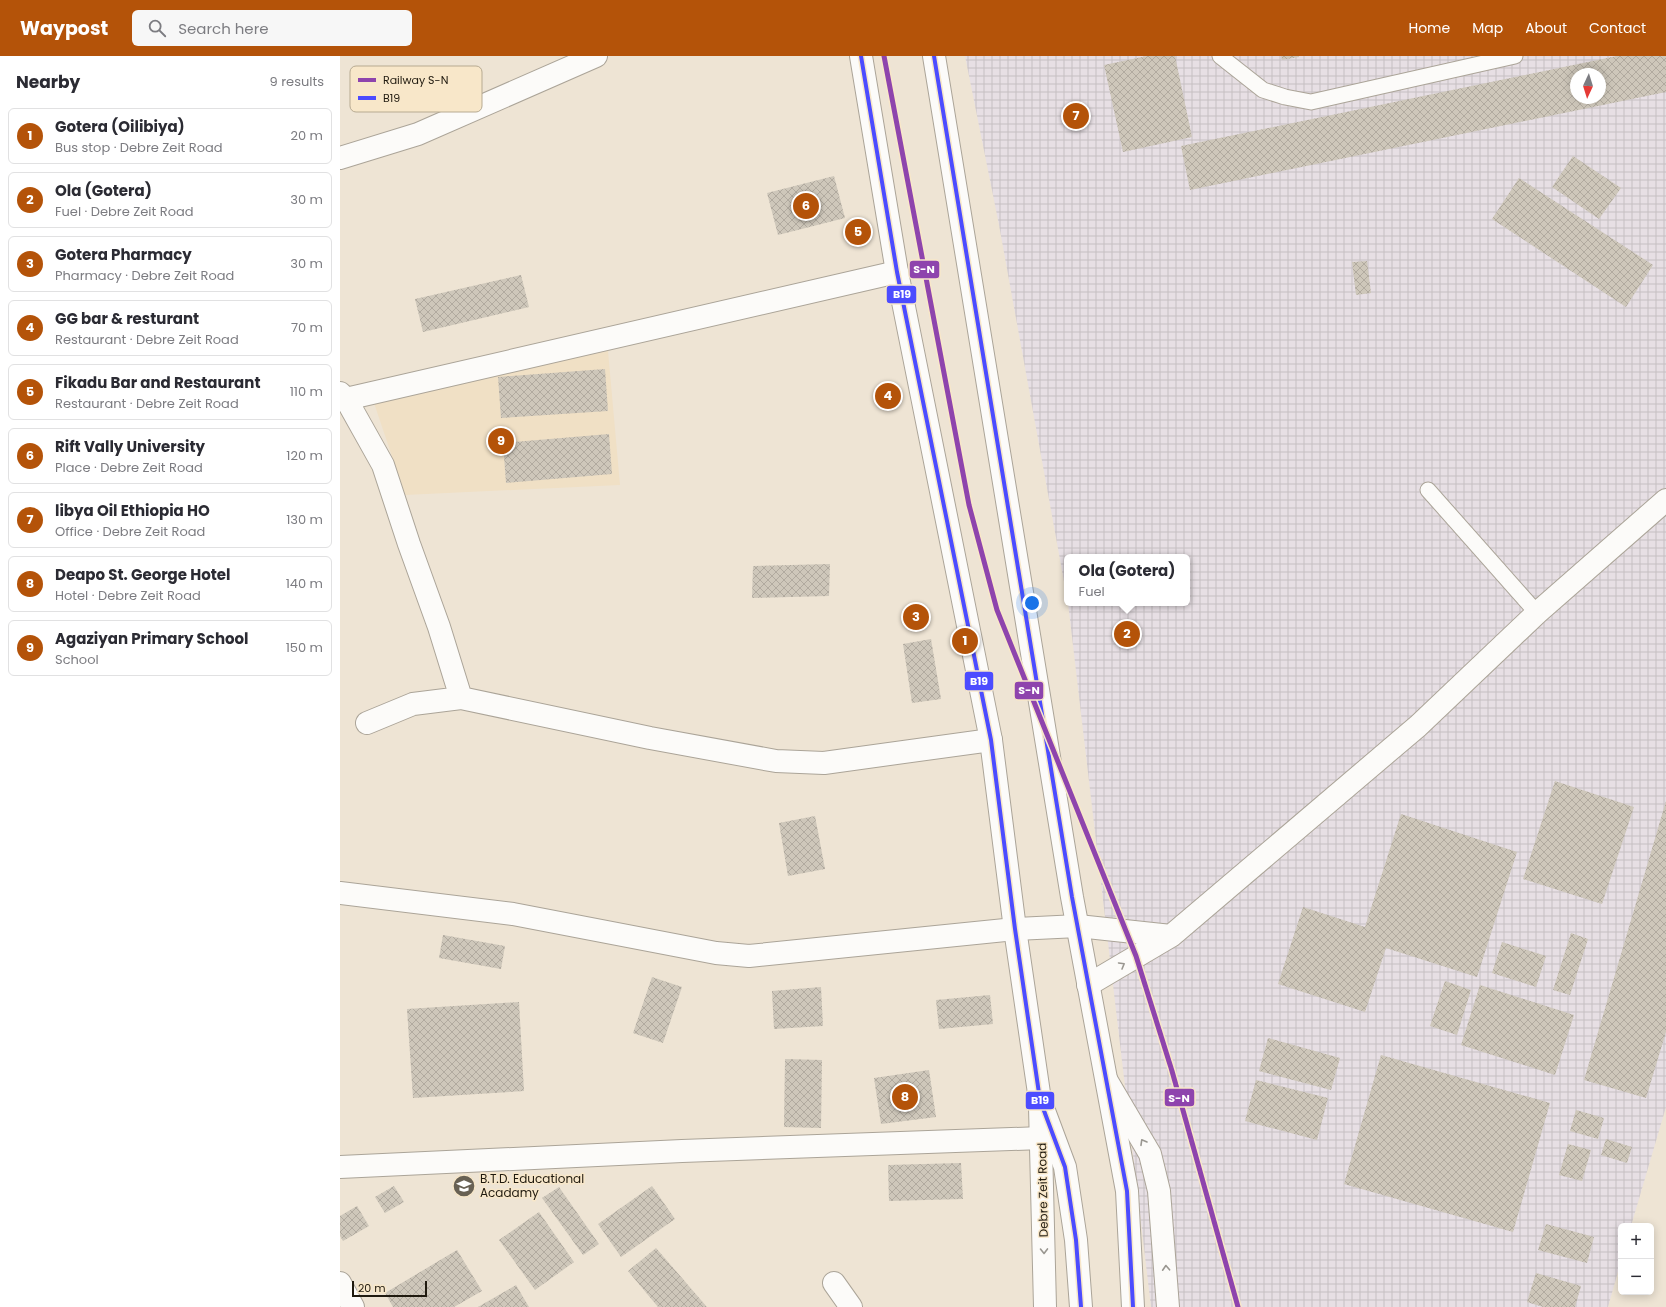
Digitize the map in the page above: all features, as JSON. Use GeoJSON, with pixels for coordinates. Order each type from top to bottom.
{"type":"FeatureCollection","features":[{"type":"Feature","properties":{"kind":"street"},"geometry":{"type":"LineString","coordinates":[[482,106],[596,56]]}},
{"type":"Feature","properties":{"kind":"street","name":"Debre Zeit Road"},"geometry":{"type":"LineString","coordinates":[[861,56],[897,272],[991,740],[1015,929],[1040,1100],[1045,1307]]}},
{"type":"Feature","properties":{"kind":"street"},"geometry":{"type":"LineString","coordinates":[[937,57],[1008,515],[1088,985],[1127,1191],[1133,1307]]}},
{"type":"Feature","properties":{"kind":"street"},"geometry":{"type":"LineString","coordinates":[[340,158],[418,134],[468,112]]}},
{"type":"Feature","properties":{"kind":"street"},"geometry":{"type":"LineString","coordinates":[[460,698],[439,627],[408,544],[383,465],[343,396],[897,272]]}},
{"type":"Feature","properties":{"kind":"street"},"geometry":{"type":"LineString","coordinates":[[1088,985],[1171,936],[1418,726],[1537,612],[1666,500]]}},
{"type":"Feature","properties":{"kind":"street"},"geometry":{"type":"LineString","coordinates":[[367,723],[413,704],[460,698],[650,738],[776,761],[824,763],[991,740]]}},
{"type":"Feature","properties":{"kind":"street"},"geometry":{"type":"LineString","coordinates":[[340,893],[513,914],[716,953],[749,956],[1015,929],[1078,926],[1171,936]]}},
{"type":"Feature","properties":{"kind":"street"},"geometry":{"type":"LineString","coordinates":[[1107,1080],[1150,1154],[1159,1191],[1168,1307]]}},
{"type":"Feature","properties":{"kind":"street"},"geometry":{"type":"LineString","coordinates":[[1040,1100],[1065,1167],[1076,1240],[1081,1307]]}},
{"type":"Feature","properties":{"kind":"street"},"geometry":{"type":"LineString","coordinates":[[340,1167],[674,1151],[1042,1138]]}},
{"type":"Feature","properties":{"kind":"street"},"geometry":{"type":"LineString","coordinates":[[340,1283],[353,1307]]}},
{"type":"Feature","properties":{"kind":"street"},"geometry":{"type":"LineString","coordinates":[[834,1283],[852,1307]]}},
{"type":"Feature","properties":{"kind":"lane"},"geometry":{"type":"LineString","coordinates":[[1220,56],[1263,90],[1285,97],[1312,102],[1515,56]]}},
{"type":"Feature","properties":{"kind":"lane"},"geometry":{"type":"LineString","coordinates":[[1428,490],[1537,612]]}},
{"type":"Feature","properties":{"kind":"shaded area"},"geometry":{"type":"Polygon","coordinates":[[[965,56],[1666,56],[1666,1107],[1632,1223],[1618,1223],[1618,1272],[1608,1307],[1151,1307],[1068,606],[1190,606],[1190,554],[1064,554],[1064,582],[999,225],[965,56]]]}},
{"type":"Feature","properties":{"kind":"shaded area"},"geometry":{"type":"Polygon","coordinates":[[[608,351],[620,485],[405,495],[372,397],[608,351]]]}},
{"type":"Feature","properties":{"kind":"building"},"geometry":{"type":"Polygon","coordinates":[[[1147,56],[1175,56],[1192,137],[1123,152],[1104,65],[1147,56]]]}},
{"type":"Feature","properties":{"kind":"building"},"geometry":{"type":"Polygon","coordinates":[[[1281,56],[1299,56],[1299,57],[1282,60],[1281,56]]]}},
{"type":"Feature","properties":{"kind":"building"},"geometry":{"type":"Polygon","coordinates":[[[1617,56],[1666,56],[1666,92],[1190,190],[1181,146],[1617,56]]]}},
{"type":"Feature","properties":{"kind":"building"},"geometry":{"type":"Polygon","coordinates":[[[1573,156],[1621,188],[1599,219],[1552,187],[1573,156]]]}},
{"type":"Feature","properties":{"kind":"building"},"geometry":{"type":"Polygon","coordinates":[[[834,176],[845,218],[778,235],[767,193],[834,176]]]}},
{"type":"Feature","properties":{"kind":"building"},"geometry":{"type":"Polygon","coordinates":[[[1519,178],[1653,265],[1626,307],[1492,219],[1519,178]]]}},
{"type":"Feature","properties":{"kind":"building"},"geometry":{"type":"Polygon","coordinates":[[[1367,261],[1371,293],[1356,295],[1352,262],[1367,261]]]}},
{"type":"Feature","properties":{"kind":"building"},"geometry":{"type":"Polygon","coordinates":[[[521,275],[529,307],[423,332],[415,299],[521,275]]]}},
{"type":"Feature","properties":{"kind":"building"},"geometry":{"type":"Polygon","coordinates":[[[605,369],[608,411],[501,418],[498,377],[605,369]]]}},
{"type":"Feature","properties":{"kind":"building"},"geometry":{"type":"Polygon","coordinates":[[[609,434],[612,474],[506,483],[503,443],[609,434]]]}},
{"type":"Feature","properties":{"kind":"building"},"geometry":{"type":"Polygon","coordinates":[[[830,564],[829,596],[752,598],[753,566],[830,564]]]}},
{"type":"Feature","properties":{"kind":"building"},"geometry":{"type":"Polygon","coordinates":[[[931,639],[941,699],[912,703],[903,644],[931,639]]]}},
{"type":"Feature","properties":{"kind":"building"},"geometry":{"type":"Polygon","coordinates":[[[1555,781],[1634,807],[1602,904],[1523,879],[1555,781]]]}},
{"type":"Feature","properties":{"kind":"building"},"geometry":{"type":"Polygon","coordinates":[[[1666,801],[1666,1032],[1646,1098],[1584,1080],[1666,801]]]}},
{"type":"Feature","properties":{"kind":"building"},"geometry":{"type":"Polygon","coordinates":[[[1401,814],[1517,852],[1477,977],[1386,948],[1365,1012],[1278,984],[1303,907],[1365,927],[1401,814]]]}},
{"type":"Feature","properties":{"kind":"building"},"geometry":{"type":"Polygon","coordinates":[[[815,816],[825,869],[788,876],[779,823],[815,816]]]}},
{"type":"Feature","properties":{"kind":"building"},"geometry":{"type":"Polygon","coordinates":[[[1571,933],[1588,939],[1570,995],[1553,990],[1571,933]]]}},
{"type":"Feature","properties":{"kind":"building"},"geometry":{"type":"Polygon","coordinates":[[[443,935],[505,946],[501,969],[439,958],[443,935]]]}},
{"type":"Feature","properties":{"kind":"building"},"geometry":{"type":"Polygon","coordinates":[[[1502,942],[1546,956],[1536,987],[1492,973],[1502,942]]]}},
{"type":"Feature","properties":{"kind":"building"},"geometry":{"type":"Polygon","coordinates":[[[652,977],[682,987],[663,1043],[633,1033],[652,977]]]}},
{"type":"Feature","properties":{"kind":"building"},"geometry":{"type":"Polygon","coordinates":[[[1445,981],[1471,990],[1457,1035],[1430,1026],[1445,981]]]}},
{"type":"Feature","properties":{"kind":"building"},"geometry":{"type":"Polygon","coordinates":[[[1480,985],[1574,1015],[1555,1075],[1461,1045],[1480,985]]]}},
{"type":"Feature","properties":{"kind":"building"},"geometry":{"type":"Polygon","coordinates":[[[821,987],[823,1026],[774,1029],[772,991],[821,987]]]}},
{"type":"Feature","properties":{"kind":"building"},"geometry":{"type":"Polygon","coordinates":[[[990,995],[993,1024],[939,1029],[936,1000],[990,995]]]}},
{"type":"Feature","properties":{"kind":"building"},"geometry":{"type":"Polygon","coordinates":[[[519,1002],[524,1091],[413,1098],[407,1009],[519,1002]]]}},
{"type":"Feature","properties":{"kind":"building"},"geometry":{"type":"Polygon","coordinates":[[[1268,1038],[1340,1058],[1331,1090],[1259,1071],[1268,1038]]]}},
{"type":"Feature","properties":{"kind":"building"},"geometry":{"type":"Polygon","coordinates":[[[1381,1055],[1550,1103],[1513,1232],[1344,1184],[1381,1055]]]}},
{"type":"Feature","properties":{"kind":"building"},"geometry":{"type":"Polygon","coordinates":[[[785,1059],[822,1060],[821,1128],[784,1127],[785,1059]]]}},
{"type":"Feature","properties":{"kind":"building"},"geometry":{"type":"Polygon","coordinates":[[[929,1070],[936,1117],[881,1124],[874,1078],[929,1070]]]}},
{"type":"Feature","properties":{"kind":"building"},"geometry":{"type":"Polygon","coordinates":[[[1256,1080],[1328,1098],[1317,1140],[1245,1121],[1256,1080]]]}},
{"type":"Feature","properties":{"kind":"building"},"geometry":{"type":"Polygon","coordinates":[[[1576,1110],[1604,1118],[1598,1139],[1570,1131],[1576,1110]]]}},
{"type":"Feature","properties":{"kind":"building"},"geometry":{"type":"Polygon","coordinates":[[[1606,1139],[1632,1147],[1627,1163],[1601,1155],[1606,1139]]]}},
{"type":"Feature","properties":{"kind":"building"},"geometry":{"type":"Polygon","coordinates":[[[1568,1144],[1591,1150],[1582,1181],[1559,1175],[1568,1144]]]}},
{"type":"Feature","properties":{"kind":"building"},"geometry":{"type":"Polygon","coordinates":[[[961,1163],[963,1199],[889,1201],[888,1165],[961,1163]]]}},
{"type":"Feature","properties":{"kind":"building"},"geometry":{"type":"Polygon","coordinates":[[[394,1186],[404,1202],[385,1213],[375,1197],[394,1186]]]}},
{"type":"Feature","properties":{"kind":"building"},"geometry":{"type":"Polygon","coordinates":[[[652,1186],[675,1219],[621,1257],[598,1224],[652,1186]]]}},
{"type":"Feature","properties":{"kind":"building"},"geometry":{"type":"Polygon","coordinates":[[[559,1187],[599,1244],[583,1255],[542,1198],[559,1187]]]}},
{"type":"Feature","properties":{"kind":"building"},"geometry":{"type":"Polygon","coordinates":[[[357,1206],[369,1226],[343,1241],[340,1236],[340,1216],[357,1206]]]}},
{"type":"Feature","properties":{"kind":"building"},"geometry":{"type":"Polygon","coordinates":[[[539,1212],[574,1262],[535,1290],[499,1240],[539,1212]]]}},
{"type":"Feature","properties":{"kind":"building"},"geometry":{"type":"Polygon","coordinates":[[[1546,1224],[1594,1237],[1587,1263],[1538,1250],[1546,1224]]]}},
{"type":"Feature","properties":{"kind":"building"},"geometry":{"type":"Polygon","coordinates":[[[656,1248],[707,1307],[658,1307],[628,1271],[656,1248]]]}},
{"type":"Feature","properties":{"kind":"building"},"geometry":{"type":"Polygon","coordinates":[[[457,1250],[482,1291],[454,1307],[393,1307],[385,1293],[457,1250]]]}},
{"type":"Feature","properties":{"kind":"building"},"geometry":{"type":"Polygon","coordinates":[[[1536,1273],[1581,1286],[1575,1307],[1543,1307],[1527,1302],[1536,1273]]]}},
{"type":"Feature","properties":{"kind":"building"},"geometry":{"type":"Polygon","coordinates":[[[516,1285],[529,1307],[478,1307],[516,1285]]]}},
{"type":"Feature","properties":{"kind":"rail line","name":"S-N"},"geometry":{"type":"LineString","coordinates":[[884,56],[969,505],[997,610],[1136,956],[1172,1071],[1238,1307]]}},
{"type":"Feature","properties":{"kind":"transit line","name":"B19"},"geometry":{"type":"LineString","coordinates":[[861,56],[897,272],[991,740],[1015,929],[1040,1100],[1065,1167],[1076,1240],[1081,1307]]}},
{"type":"Feature","properties":{"kind":"transit line","name":"B19"},"geometry":{"type":"LineString","coordinates":[[934,56],[1072,897],[1127,1191],[1133,1307]]}},
{"type":"Feature","properties":{"kind":"place","name":"libya Oil Ethiopia HO"},"geometry":{"type":"Point","coordinates":[1076,116]}},
{"type":"Feature","properties":{"kind":"place","name":"Rift Vally University"},"geometry":{"type":"Point","coordinates":[806,206]}},
{"type":"Feature","properties":{"kind":"place","name":"Fikadu Bar and Restaurant"},"geometry":{"type":"Point","coordinates":[858,232]}},
{"type":"Feature","properties":{"kind":"place","name":"GG bar & resturant"},"geometry":{"type":"Point","coordinates":[888,396]}},
{"type":"Feature","properties":{"kind":"place","name":"Agaziyan Primary School"},"geometry":{"type":"Point","coordinates":[501,441]}},
{"type":"Feature","properties":{"kind":"place","name":"Gotera Pharmacy"},"geometry":{"type":"Point","coordinates":[916,617]}},
{"type":"Feature","properties":{"kind":"place","name":"Ola (Gotera)"},"geometry":{"type":"Point","coordinates":[1127,634]}},
{"type":"Feature","properties":{"kind":"place","name":"Gotera (Oilibiya)"},"geometry":{"type":"Point","coordinates":[965,641]}},
{"type":"Feature","properties":{"kind":"place","name":"Deapo St. George Hotel"},"geometry":{"type":"Point","coordinates":[905,1097]}},
{"type":"Feature","properties":{"kind":"place","name":"B.T.D. Educational Acadamy"},"geometry":{"type":"Point","coordinates":[464,1186]}}]}
